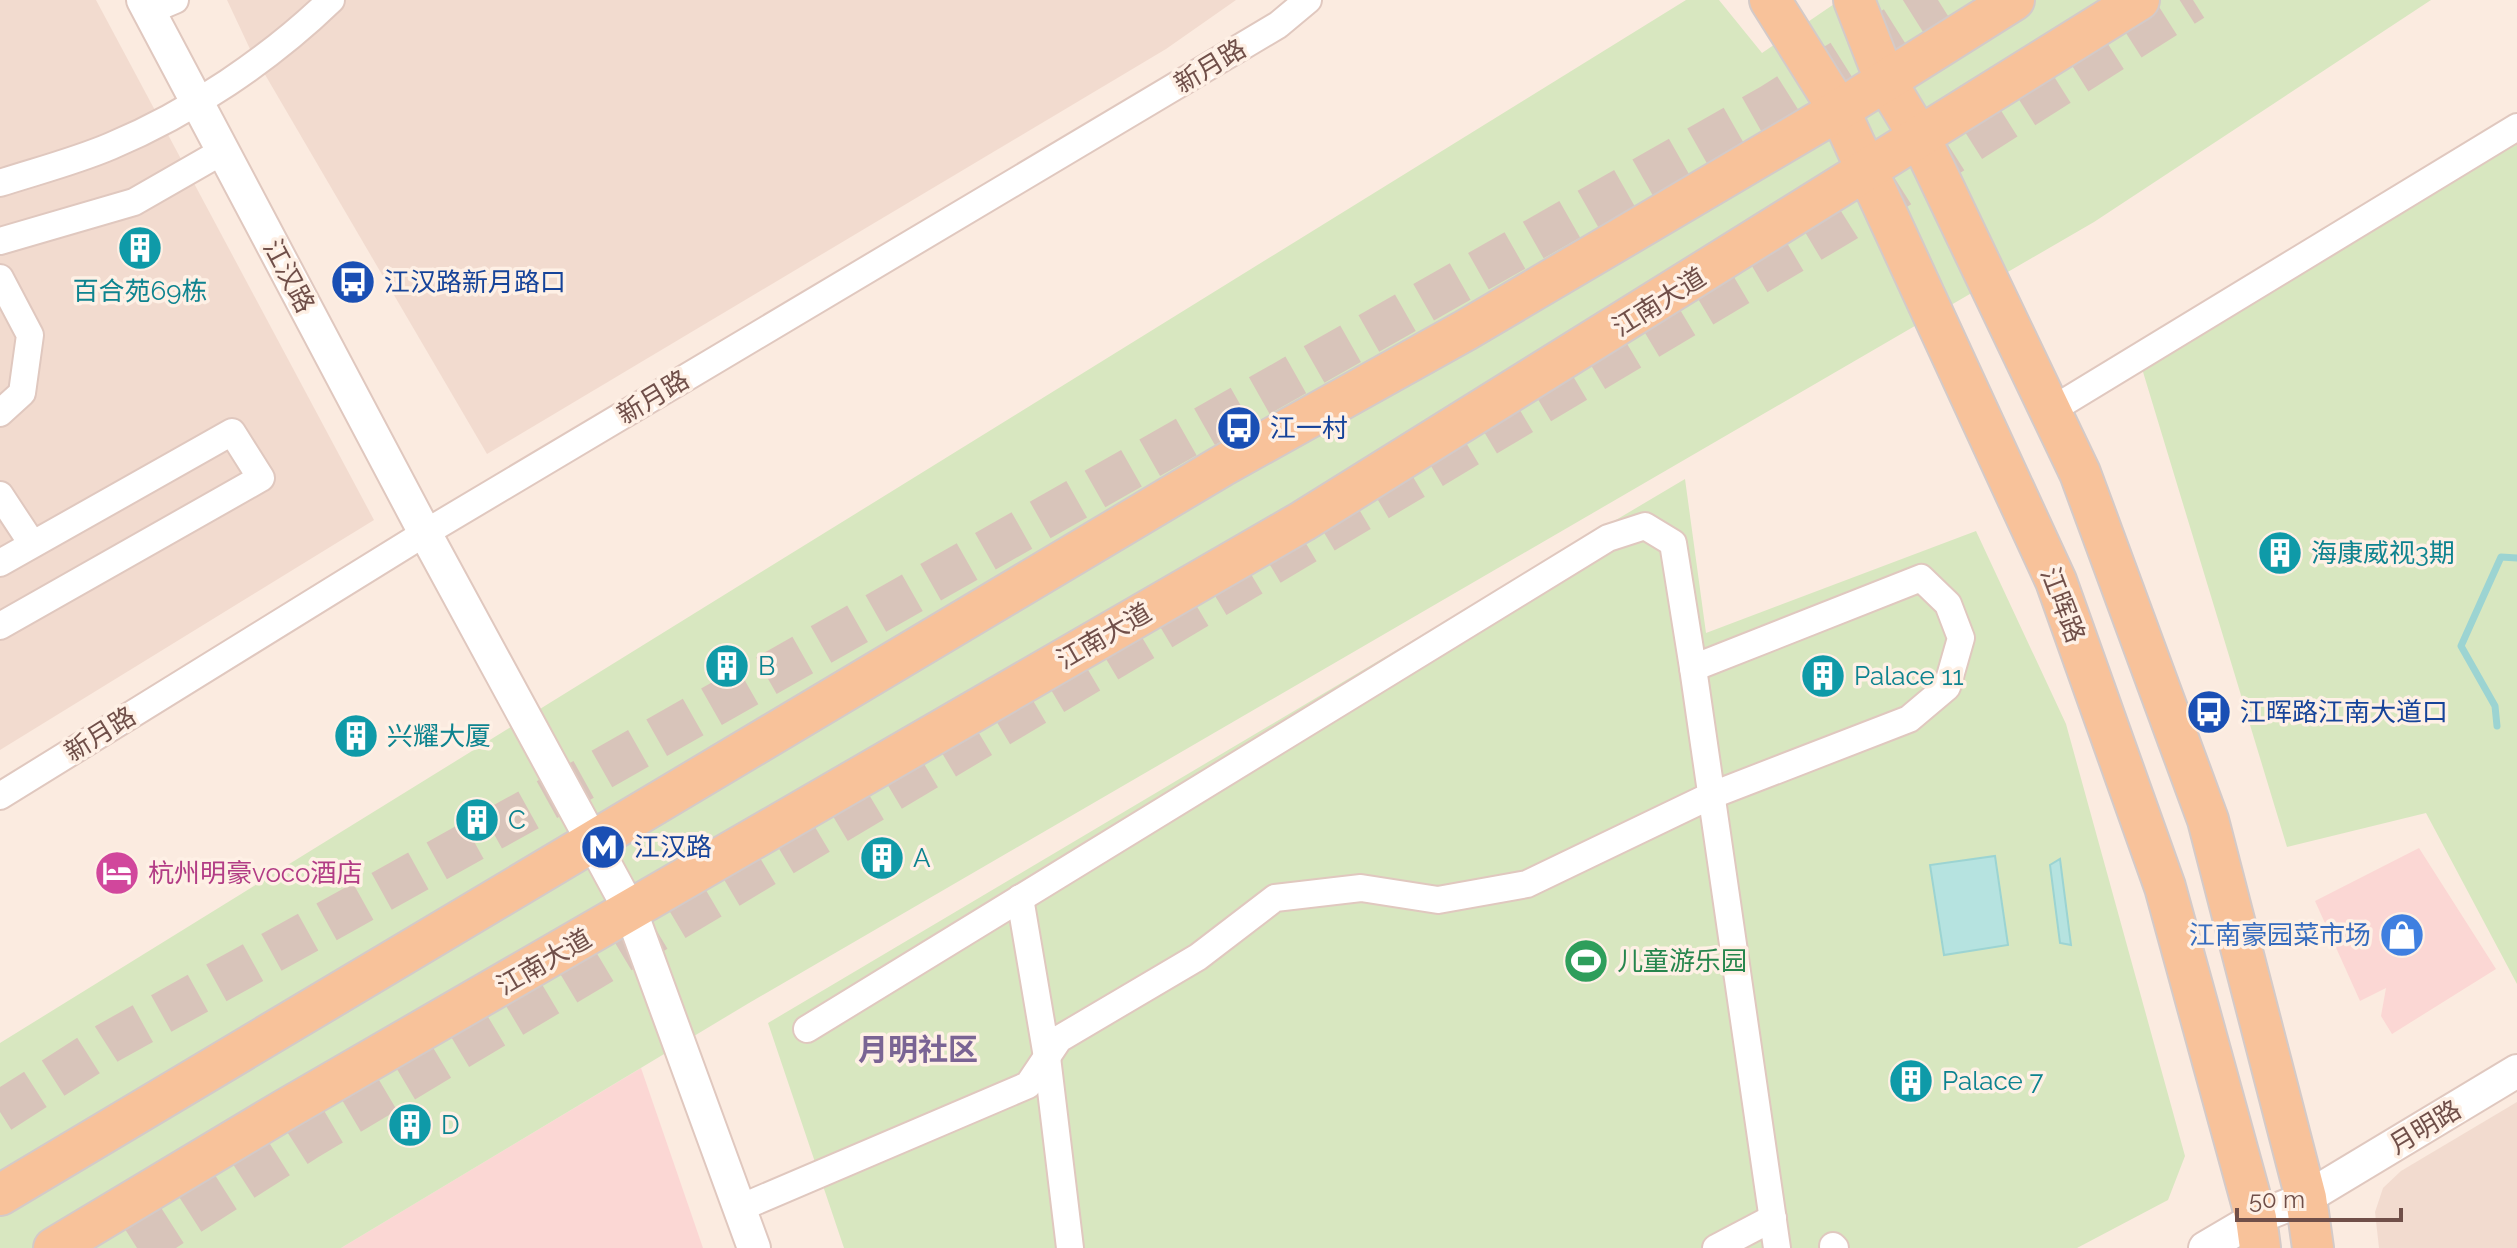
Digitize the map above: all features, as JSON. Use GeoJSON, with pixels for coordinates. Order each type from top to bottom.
{"type":"FeatureCollection","features":[{"type":"Feature","properties":{"kind":"main road","name":"江晖路"},"geometry":{"type":"LineString","coordinates":[[1770,0],[1839,110],[1865,174],[2056,581],[2165,887],[2258,1233]]}},
{"type":"Feature","properties":{"kind":"main road"},"geometry":{"type":"LineString","coordinates":[[1854,0],[1885,80],[1920,138],[2080,473],[2208,820],[2306,1198],[2313,1248]]}},
{"type":"Feature","properties":{"kind":"main road"},"geometry":{"type":"LineString","coordinates":[[0,1195],[263,1035],[593,843],[1222,466],[1453,337],[1839,110],[2014,0]]}},
{"type":"Feature","properties":{"kind":"main road","name":"江南大道"},"geometry":{"type":"LineString","coordinates":[[54,1248],[286,1109],[1303,521],[1865,174],[2139,0]]}},
{"type":"Feature","properties":{"kind":"street"},"geometry":{"type":"LineString","coordinates":[[0,183],[111,146],[197,101],[303,27],[331,0]]}},
{"type":"Feature","properties":{"kind":"street","name":"新月路"},"geometry":{"type":"LineString","coordinates":[[0,796],[425,533],[1278,25],[1308,0]]}},
{"type":"Feature","properties":{"kind":"street","name":"江汉路"},"geometry":{"type":"LineString","coordinates":[[156,4],[197,101],[223,151],[425,533],[631,912],[754,1248]]}},
{"type":"Feature","properties":{"kind":"street"},"geometry":{"type":"LineString","coordinates":[[2050,411],[2517,127]]}},
{"type":"Feature","properties":{"kind":"street"},"geometry":{"type":"LineString","coordinates":[[0,241],[134,202],[223,151]]}},
{"type":"Feature","properties":{"kind":"street"},"geometry":{"type":"LineString","coordinates":[[0,278],[30,335],[22,393],[0,413]]}},
{"type":"Feature","properties":{"kind":"street"},"geometry":{"type":"LineString","coordinates":[[0,563],[31,542],[232,432],[261,478],[0,626]]}},
{"type":"Feature","properties":{"kind":"street"},"geometry":{"type":"LineString","coordinates":[[0,495],[31,542]]}},
{"type":"Feature","properties":{"kind":"street"},"geometry":{"type":"LineString","coordinates":[[807,1029],[1608,538],[1645,526],[1673,543],[1777,1248]]}},
{"type":"Feature","properties":{"kind":"street"},"geometry":{"type":"LineString","coordinates":[[740,1208],[1028,1085],[1059,1039],[1198,957],[1275,898],[1361,888],[1438,900],[1527,884],[1710,796],[1909,719],[1947,687],[1961,638],[1948,604],[1921,578],[1693,668]]}},
{"type":"Feature","properties":{"kind":"street"},"geometry":{"type":"LineString","coordinates":[[1020,898],[1047,1057],[1070,1248]]}},
{"type":"Feature","properties":{"kind":"street","name":"月明路"},"geometry":{"type":"LineString","coordinates":[[2205,1248],[2258,1233],[2306,1198],[2517,1071]]}},
{"type":"Feature","properties":{"kind":"street"},"geometry":{"type":"LineString","coordinates":[[1716,1248],[1773,1218]]}},
{"type":"Feature","properties":{"kind":"shaded area"},"geometry":{"type":"Polygon","coordinates":[[[0,0],[96,0],[374,520],[0,750],[0,0]]]}},
{"type":"Feature","properties":{"kind":"shaded area"},"geometry":{"type":"Polygon","coordinates":[[[227,0],[1236,0],[1166,49],[487,454],[250,49],[227,0]]]}},
{"type":"Feature","properties":{"kind":"shaded area","name":"江南豪园菜市场"},"geometry":{"type":"Polygon","coordinates":[[[2419,848],[2496,969],[2392,1034],[2381,1016],[2386,988],[2360,1001],[2315,901],[2419,848]]]}},
{"type":"Feature","properties":{"kind":"shaded area"},"geometry":{"type":"Polygon","coordinates":[[[641,1068],[703,1248],[341,1248],[641,1068]]]}},
{"type":"Feature","properties":{"kind":"shaded area"},"geometry":{"type":"Polygon","coordinates":[[[2517,1102],[2517,1248],[2379,1248],[2375,1212],[2383,1188],[2401,1171],[2517,1102]]]}},
{"type":"Feature","properties":{"kind":"green space"},"geometry":{"type":"Polygon","coordinates":[[[1686,0],[1719,0],[1762,53],[1840,0],[2431,0],[2094,222],[749,1003],[341,1248],[0,1248],[0,1043],[1686,0]]]}},
{"type":"Feature","properties":{"kind":"green space"},"geometry":{"type":"Polygon","coordinates":[[[2517,136],[2517,984],[2426,813],[2287,847],[2140,362],[2517,136]]]}},
{"type":"Feature","properties":{"kind":"green space"},"geometry":{"type":"Polygon","coordinates":[[[1685,479],[1706,633],[1976,531],[2066,724],[2185,1156],[2168,1200],[2077,1248],[844,1248],[768,1023],[1685,479]]]}},
{"type":"Feature","properties":{"kind":"water"},"geometry":{"type":"Polygon","coordinates":[[[1995,856],[2008,945],[1944,955],[1930,865],[1995,856]]]}},
{"type":"Feature","properties":{"kind":"water"},"geometry":{"type":"Polygon","coordinates":[[[2060,859],[2071,945],[2060,943],[2050,865],[2060,859]]]}},
{"type":"Feature","properties":{"kind":"waterway"},"geometry":{"type":"LineString","coordinates":[[2497,726],[2495,706],[2461,646],[2501,557],[2517,558]]}},
{"type":"Feature","properties":{"kind":"tunnel"},"geometry":{"type":"LineString","coordinates":[[0,1112],[108,1043],[586,778],[1771,105],[1938,0]]}},
{"type":"Feature","properties":{"kind":"tunnel"},"geometry":{"type":"LineString","coordinates":[[137,1248],[306,1140],[1844,222],[2193,0]]}},
{"type":"Feature","properties":{"kind":"place","name":"百合苑69栋"},"geometry":{"type":"Point","coordinates":[140,248]}},
{"type":"Feature","properties":{"kind":"place","name":"江汉路新月路口"},"geometry":{"type":"Point","coordinates":[353,282]}},
{"type":"Feature","properties":{"kind":"place","name":"江一村"},"geometry":{"type":"Point","coordinates":[1239,428]}},
{"type":"Feature","properties":{"kind":"place","name":"海康威视3期"},"geometry":{"type":"Point","coordinates":[2280,553]}},
{"type":"Feature","properties":{"kind":"place","name":"B"},"geometry":{"type":"Point","coordinates":[727,666]}},
{"type":"Feature","properties":{"kind":"place","name":"Palace 11"},"geometry":{"type":"Point","coordinates":[1823,676]}},
{"type":"Feature","properties":{"kind":"place","name":"江晖路江南大道口"},"geometry":{"type":"Point","coordinates":[2209,712]}},
{"type":"Feature","properties":{"kind":"place","name":"兴耀大厦"},"geometry":{"type":"Point","coordinates":[356,736]}},
{"type":"Feature","properties":{"kind":"place","name":"C"},"geometry":{"type":"Point","coordinates":[477,820]}},
{"type":"Feature","properties":{"kind":"place","name":"江汉路"},"geometry":{"type":"Point","coordinates":[603,847]}},
{"type":"Feature","properties":{"kind":"place","name":"A"},"geometry":{"type":"Point","coordinates":[882,858]}},
{"type":"Feature","properties":{"kind":"place","name":"杭州明豪voco酒店"},"geometry":{"type":"Point","coordinates":[117,873]}},
{"type":"Feature","properties":{"kind":"place","name":"江南豪园菜市场"},"geometry":{"type":"Point","coordinates":[2402,935]}},
{"type":"Feature","properties":{"kind":"place","name":"儿童游乐园"},"geometry":{"type":"Point","coordinates":[1586,961]}},
{"type":"Feature","properties":{"kind":"place","name":"Palace 7"},"geometry":{"type":"Point","coordinates":[1911,1081]}},
{"type":"Feature","properties":{"kind":"place","name":"D"},"geometry":{"type":"Point","coordinates":[410,1125]}},
{"type":"Feature","properties":{"kind":"district","name":"月明社区"},"geometry":{"type":"Point","coordinates":[918,1049]}}]}
